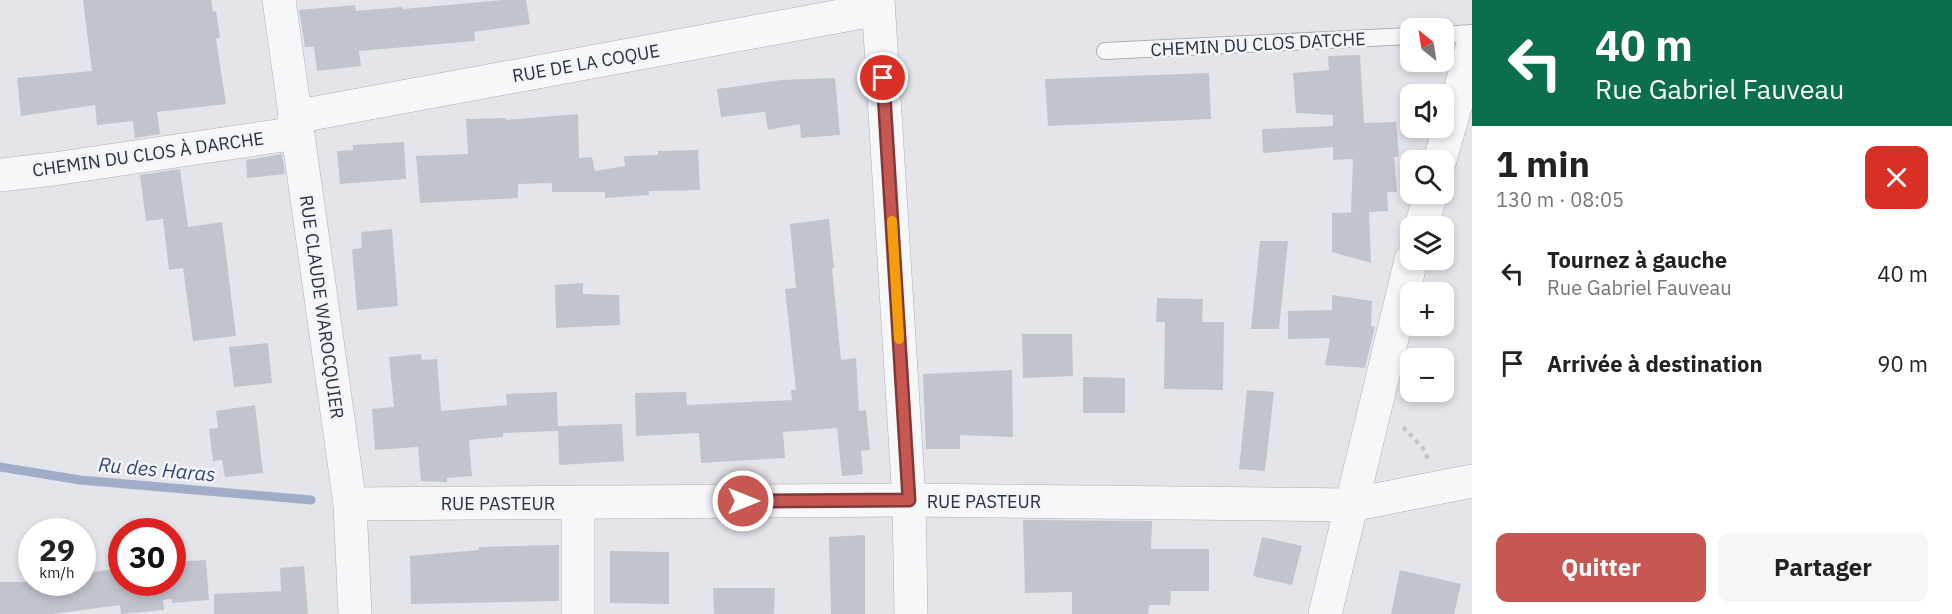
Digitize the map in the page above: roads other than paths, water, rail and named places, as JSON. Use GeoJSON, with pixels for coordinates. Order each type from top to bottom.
{"type":"FeatureCollection","features":[{"type":"Feature","properties":{"kind":"street","name":"RUE CLAUDE WAROCQUIER"},"geometry":{"type":"LineString","coordinates":[[279,0],[350,504],[355,614]]}},
{"type":"Feature","properties":{"kind":"street","name":"RUE DE LA COQUE"},"geometry":{"type":"LineString","coordinates":[[296,125],[878,4]]}},
{"type":"Feature","properties":{"kind":"street"},"geometry":{"type":"LineString","coordinates":[[878,4],[909,500],[911,614]]}},
{"type":"Feature","properties":{"kind":"street"},"geometry":{"type":"LineString","coordinates":[[1443,150],[1472,48]]}},
{"type":"Feature","properties":{"kind":"street","name":"CHEMIN DU CLOS À DARCHE"},"geometry":{"type":"LineString","coordinates":[[0,175],[54,169],[296,125]]}},
{"type":"Feature","properties":{"kind":"street"},"geometry":{"type":"LineString","coordinates":[[1325,614],[1409,270]]}},
{"type":"Feature","properties":{"kind":"street","name":"RUE PASTEUR"},"geometry":{"type":"LineString","coordinates":[[350,504],[909,500],[1351,505],[1456,484]]}},
{"type":"Feature","properties":{"kind":"street"},"geometry":{"type":"LineString","coordinates":[[578,502],[578,614]]}},
{"type":"Feature","properties":{"kind":"lane"},"geometry":{"type":"LineString","coordinates":[[1454,34],[1472,33]]}},
{"type":"Feature","properties":{"kind":"lane","name":"CHEMIN DU CLOS DATCHE"},"geometry":{"type":"LineString","coordinates":[[1105,51],[1400,36]]}},
{"type":"Feature","properties":{"kind":"waterway","name":"Ru des Haras"},"geometry":{"type":"LineString","coordinates":[[0,467],[80,480],[311,500]]}}]}
